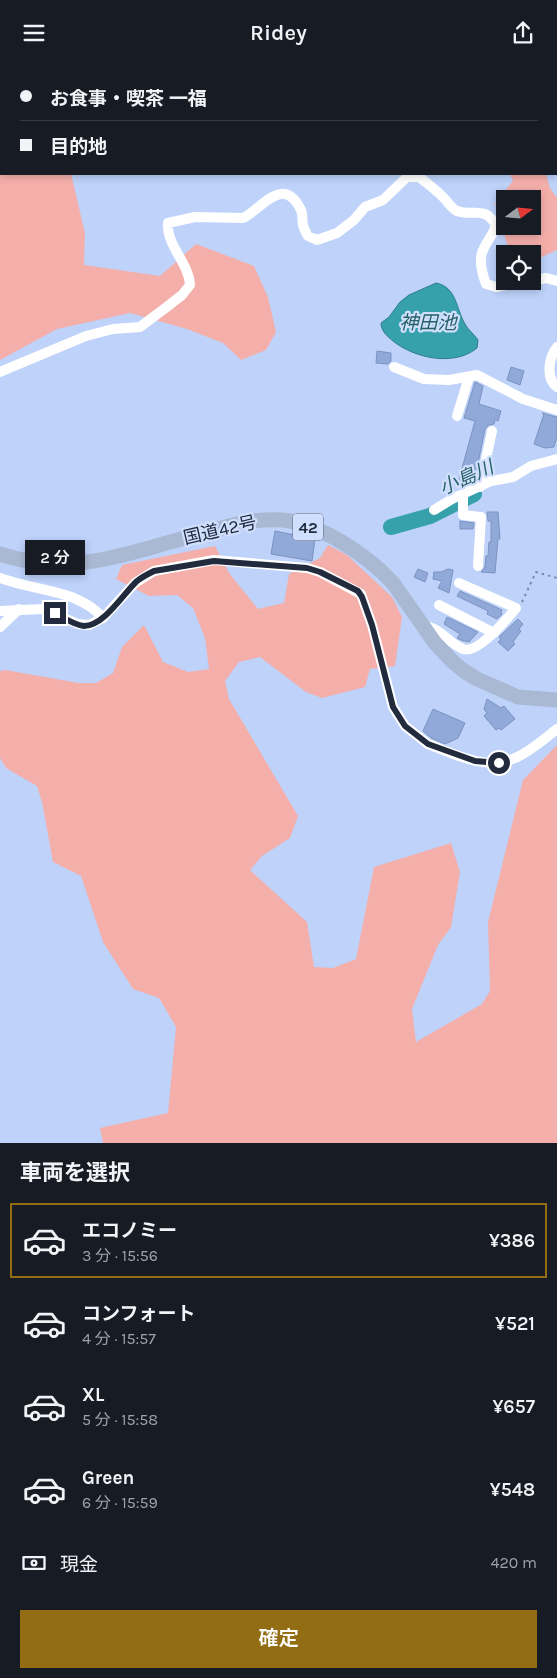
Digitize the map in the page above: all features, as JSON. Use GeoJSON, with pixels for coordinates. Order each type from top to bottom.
{"type":"FeatureCollection","features":[{"type":"Feature","properties":{"kind":"highway","name":"国道42号"},"geometry":{"type":"LineString","coordinates":[[0,554],[29,562],[71,565],[104,560],[245,522],[265,519],[307,526],[325,533],[375,565],[393,583],[448,658],[477,679],[518,697],[557,700]]}},
{"type":"Feature","properties":{"kind":"street"},"geometry":{"type":"LineString","coordinates":[[0,372],[86,336],[114,329],[140,327],[182,295],[190,285],[186,270],[167,230],[168,223],[195,217],[243,218],[278,193],[294,200],[302,211],[303,227],[308,236],[317,240],[337,233],[354,220],[365,207],[383,201],[407,177],[419,177],[432,186],[453,209],[460,212],[482,212],[491,216],[496,225],[494,233],[482,253],[482,275],[486,284],[496,287]]}},
{"type":"Feature","properties":{"kind":"street"},"geometry":{"type":"LineString","coordinates":[[541,280],[557,281]]}},
{"type":"Feature","properties":{"kind":"street"},"geometry":{"type":"LineString","coordinates":[[557,347],[553,352],[550,365],[551,379],[557,387]]}},
{"type":"Feature","properties":{"kind":"street"},"geometry":{"type":"LineString","coordinates":[[394,367],[424,379],[449,380],[475,375],[523,399],[557,410]]}},
{"type":"Feature","properties":{"kind":"street"},"geometry":{"type":"LineString","coordinates":[[457,417],[469,377]]}},
{"type":"Feature","properties":{"kind":"street"},"geometry":{"type":"LineString","coordinates":[[480,487],[492,431]]}},
{"type":"Feature","properties":{"kind":"street"},"geometry":{"type":"LineString","coordinates":[[434,510],[452,499],[496,479],[514,477],[531,466],[557,459]]}},
{"type":"Feature","properties":{"kind":"street"},"geometry":{"type":"LineString","coordinates":[[463,495],[463,515],[481,517],[478,566]]}},
{"type":"Feature","properties":{"kind":"street"},"geometry":{"type":"LineString","coordinates":[[0,611],[43,609],[83,626],[93,624],[103,618],[135,583],[154,571],[214,561],[314,570],[361,594],[372,625],[393,707],[405,726],[428,744],[475,761],[499,763],[515,758],[557,729]]}},
{"type":"Feature","properties":{"kind":"street"},"geometry":{"type":"LineString","coordinates":[[0,578],[36,586],[68,597],[92,607],[103,618]]}},
{"type":"Feature","properties":{"kind":"street"},"geometry":{"type":"LineString","coordinates":[[423,626],[433,627],[461,649],[473,650],[494,633],[516,608],[459,583]]}},
{"type":"Feature","properties":{"kind":"street"},"geometry":{"type":"LineString","coordinates":[[439,605],[494,633]]}},
{"type":"Feature","properties":{"kind":"street"},"geometry":{"type":"LineString","coordinates":[[0,627],[19,609]]}},
{"type":"Feature","properties":{"kind":"path"},"geometry":{"type":"LineString","coordinates":[[516,608],[520,605],[536,572],[557,578]]}},
{"type":"Feature","properties":{"kind":"shaded area"},"geometry":{"type":"Polygon","coordinates":[[[0,175],[71,175],[85,233],[84,265],[160,276],[196,244],[254,266],[268,297],[276,332],[266,350],[241,360],[223,343],[187,329],[130,313],[57,329],[0,360],[0,175]]]}},
{"type":"Feature","properties":{"kind":"shaded area"},"geometry":{"type":"Polygon","coordinates":[[[510,175],[546,175],[550,188],[557,198],[557,250],[541,257],[541,245],[507,245],[504,235],[541,235],[541,190],[506,190],[513,181],[510,175]]]}},
{"type":"Feature","properties":{"kind":"shaded area"},"geometry":{"type":"Polygon","coordinates":[[[328,545],[347,555],[392,597],[402,617],[395,666],[370,669],[365,687],[322,698],[306,692],[260,657],[239,662],[225,681],[229,699],[298,816],[290,838],[262,856],[250,870],[307,922],[314,967],[333,968],[356,959],[374,867],[451,843],[460,872],[451,927],[438,945],[412,1009],[416,1042],[482,1004],[490,991],[488,922],[523,780],[557,745],[557,1143],[103,1143],[100,1128],[168,1113],[176,1027],[159,998],[133,989],[103,942],[81,876],[53,862],[42,802],[37,786],[6,768],[0,758],[0,671],[5,670],[79,683],[96,683],[113,673],[122,647],[144,625],[163,662],[188,672],[209,669],[205,638],[193,608],[177,595],[149,596],[116,579],[122,565],[215,546],[229,573],[258,609],[284,603],[289,574],[320,558],[328,545]]]}},
{"type":"Feature","properties":{"kind":"water","name":"神田池"},"geometry":{"type":"Polygon","coordinates":[[[436,283],[443,285],[452,294],[465,324],[478,340],[477,348],[468,354],[446,359],[423,356],[393,341],[382,328],[381,323],[389,317],[400,302],[409,295],[436,283]]]}},
{"type":"Feature","properties":{"kind":"building"},"geometry":{"type":"Polygon","coordinates":[[[377,351],[391,353],[391,361],[388,364],[376,363],[377,351]]]}},
{"type":"Feature","properties":{"kind":"building"},"geometry":{"type":"Polygon","coordinates":[[[511,367],[524,371],[520,385],[507,380],[511,367]]]}},
{"type":"Feature","properties":{"kind":"building"},"geometry":{"type":"Polygon","coordinates":[[[475,382],[483,386],[479,404],[501,411],[498,421],[495,420],[494,424],[489,425],[485,429],[475,478],[458,483],[475,421],[464,418],[475,382]]]}},
{"type":"Feature","properties":{"kind":"building"},"geometry":{"type":"Polygon","coordinates":[[[542,413],[557,417],[557,437],[554,447],[545,448],[534,444],[544,414],[542,413]]]}},
{"type":"Feature","properties":{"kind":"building"},"geometry":{"type":"Polygon","coordinates":[[[487,512],[498,512],[500,539],[498,539],[495,573],[481,572],[485,567],[489,542],[491,542],[491,521],[488,521],[487,512]]]}},
{"type":"Feature","properties":{"kind":"building"},"geometry":{"type":"Polygon","coordinates":[[[460,521],[474,523],[473,529],[460,529],[460,521]]]}},
{"type":"Feature","properties":{"kind":"building"},"geometry":{"type":"Polygon","coordinates":[[[275,531],[315,539],[312,561],[271,554],[275,531]]]}},
{"type":"Feature","properties":{"kind":"building"},"geometry":{"type":"Polygon","coordinates":[[[418,569],[428,573],[425,582],[414,577],[418,569]]]}},
{"type":"Feature","properties":{"kind":"building"},"geometry":{"type":"Polygon","coordinates":[[[448,569],[453,570],[449,593],[438,588],[442,581],[433,579],[434,572],[448,569]]]}},
{"type":"Feature","properties":{"kind":"building"},"geometry":{"type":"Polygon","coordinates":[[[460,591],[502,610],[502,614],[497,619],[487,614],[488,611],[457,596],[460,591]]]}},
{"type":"Feature","properties":{"kind":"building"},"geometry":{"type":"Polygon","coordinates":[[[447,617],[478,632],[469,642],[461,640],[457,638],[460,634],[444,624],[447,617]]]}},
{"type":"Feature","properties":{"kind":"building"},"geometry":{"type":"Polygon","coordinates":[[[518,619],[523,624],[519,629],[521,631],[513,642],[515,644],[508,651],[498,642],[501,639],[499,637],[518,619]]]}},
{"type":"Feature","properties":{"kind":"building"},"geometry":{"type":"Polygon","coordinates":[[[487,699],[501,708],[504,706],[515,719],[501,730],[499,728],[496,730],[484,716],[487,713],[484,709],[487,699]]]}},
{"type":"Feature","properties":{"kind":"building"},"geometry":{"type":"Polygon","coordinates":[[[433,709],[465,723],[458,738],[445,744],[431,738],[423,731],[433,709]]]}},
{"type":"Feature","properties":{"kind":"waterway","name":"小島川"},"geometry":{"type":"LineString","coordinates":[[391,527],[430,516],[474,494]]}},
{"type":"Feature","properties":{"kind":"route"},"geometry":{"type":"LineString","coordinates":[[55,613],[78,625],[93,624],[103,618],[135,583],[147,574],[204,561],[307,568],[320,572],[361,594],[372,625],[390,699],[405,726],[428,744],[475,761],[499,763]]}}]}
